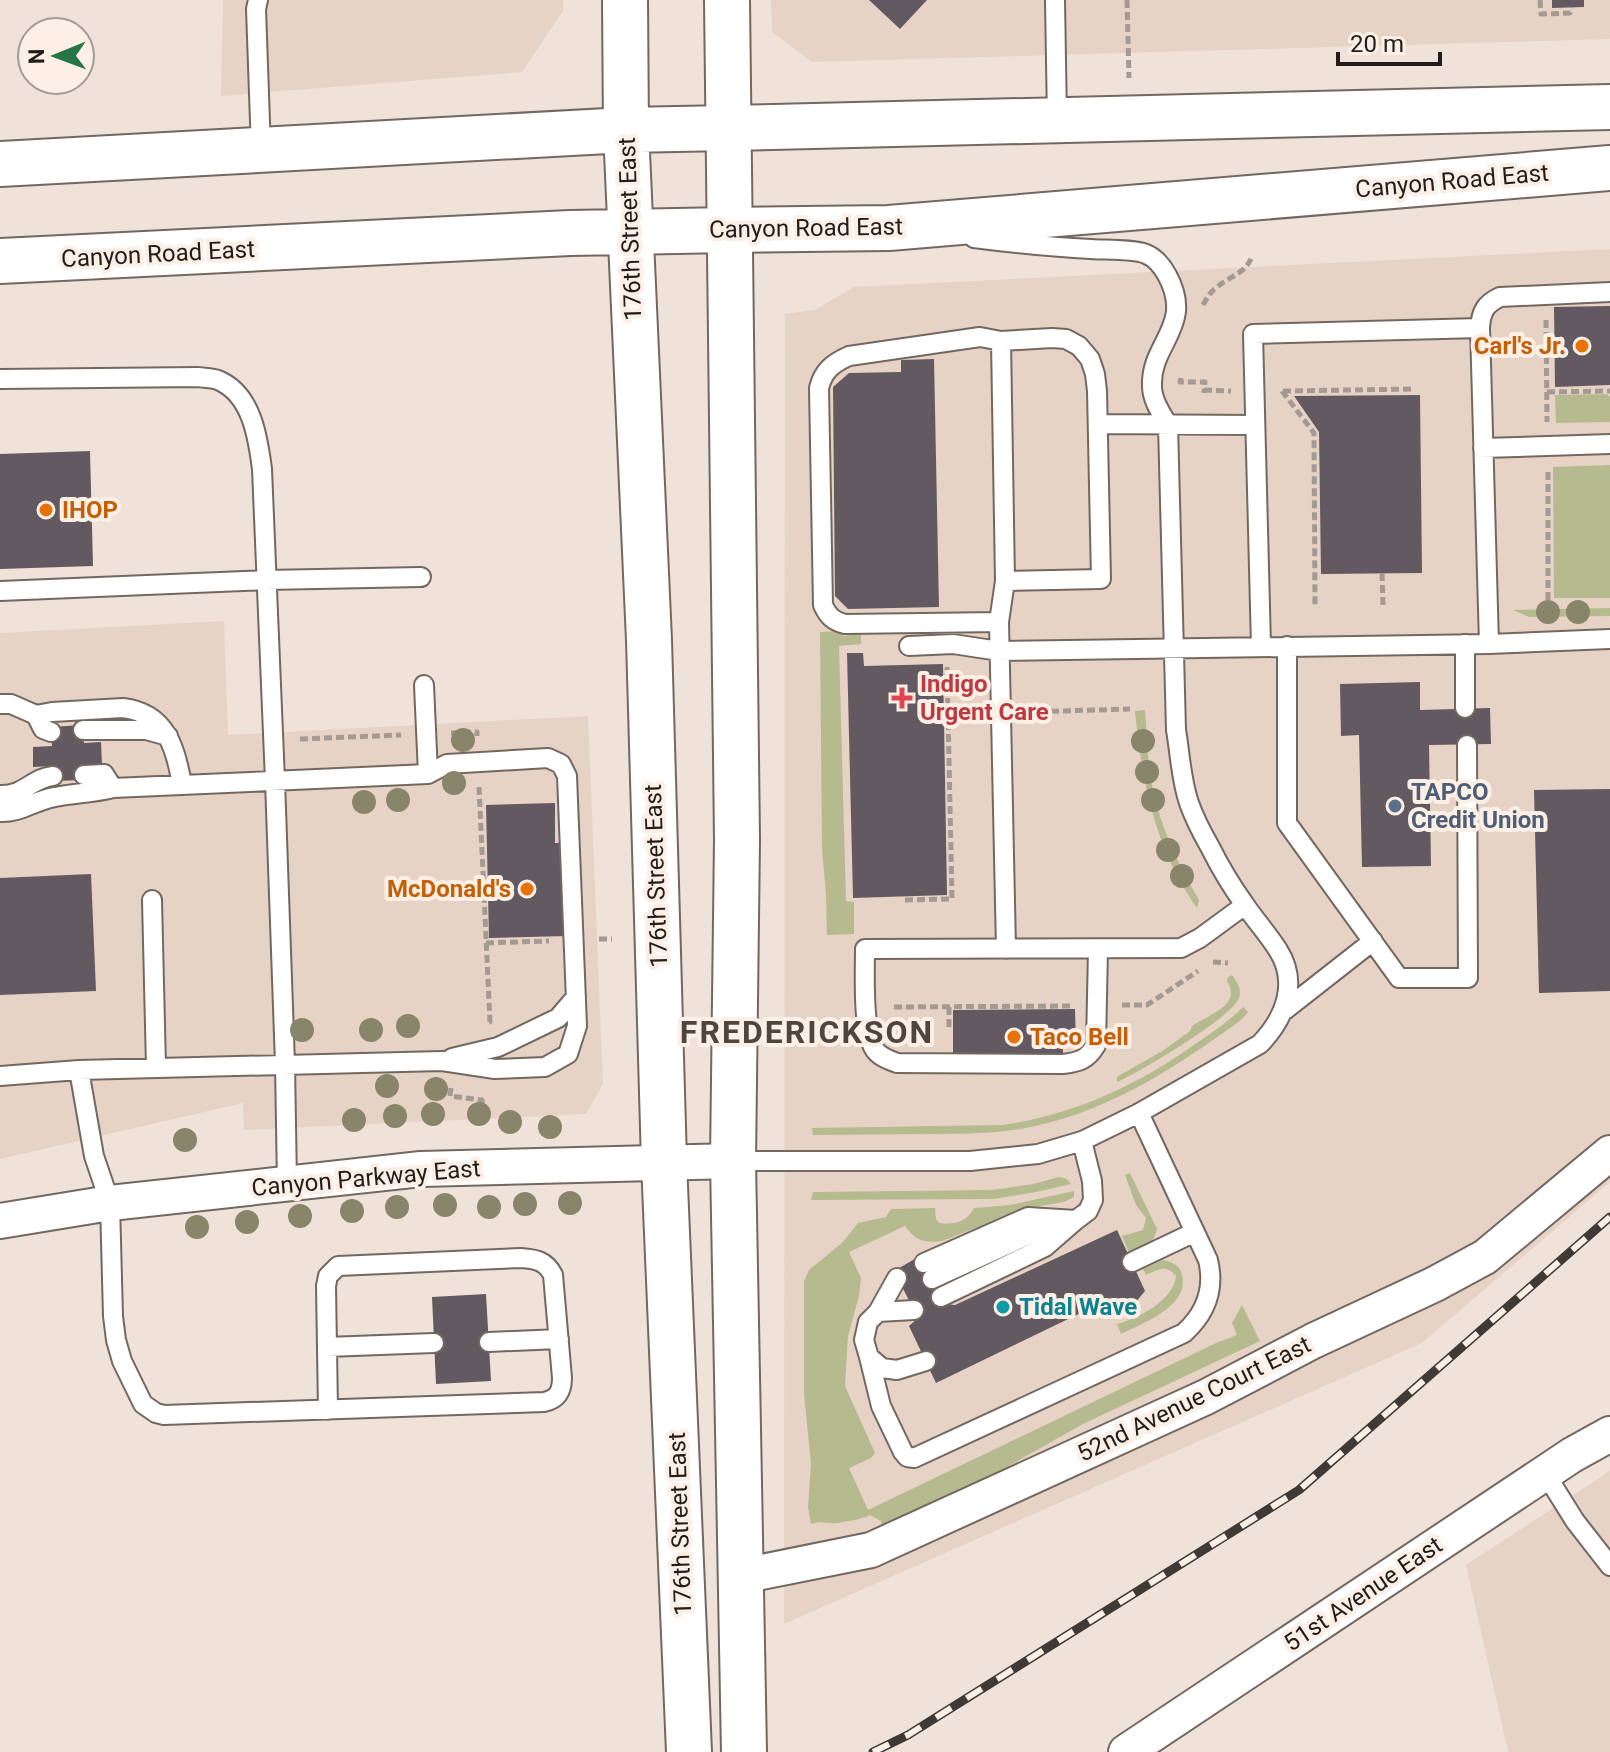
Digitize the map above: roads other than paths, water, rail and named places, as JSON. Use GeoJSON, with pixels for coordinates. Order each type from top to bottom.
{"type":"FeatureCollection","features":[{"type":"Feature","properties":{"kind":"main road","name":"176th Street East"},"geometry":{"type":"LineString","coordinates":[[625,0],[626,130],[650,656],[664,1162],[689,1752]]}},
{"type":"Feature","properties":{"kind":"main road"},"geometry":{"type":"LineString","coordinates":[[727,0],[737,840],[733,1161],[744,1752]]}},
{"type":"Feature","properties":{"kind":"main road"},"geometry":{"type":"LineString","coordinates":[[0,164],[626,130],[1610,107]]}},
{"type":"Feature","properties":{"kind":"main road","name":"Canyon Road East"},"geometry":{"type":"LineString","coordinates":[[0,261],[630,231],[889,228],[1610,168]]}},
{"type":"Feature","properties":{"kind":"street","name":"52nd Avenue Court East"},"geometry":{"type":"LineString","coordinates":[[742,1576],[871,1550],[1206,1397],[1485,1257],[1610,1153]]}},
{"type":"Feature","properties":{"kind":"street","name":"Canyon Parkway East"},"geometry":{"type":"LineString","coordinates":[[0,1221],[110,1203],[421,1169],[733,1161]]}},
{"type":"Feature","properties":{"kind":"street","name":"51st Avenue East"},"geometry":{"type":"LineString","coordinates":[[1126,1752],[1606,1435]]}},
{"type":"Feature","properties":{"kind":"lane"},"geometry":{"type":"LineString","coordinates":[[258,0],[256,24],[261,150]]}},
{"type":"Feature","properties":{"kind":"lane"},"geometry":{"type":"LineString","coordinates":[[1055,0],[1057,120]]}},
{"type":"Feature","properties":{"kind":"lane"},"geometry":{"type":"LineString","coordinates":[[733,1161],[970,1161],[1038,1154],[1082,1141],[1139,1113],[1260,1044],[1285,1010],[1288,990],[1280,952],[1245,905],[1209,847],[1189,802],[1176,730],[1168,425],[1152,387],[1154,367],[1175,319],[1176,300],[1172,284],[1160,263],[1144,252],[1042,246],[889,228]]}},
{"type":"Feature","properties":{"kind":"lane"},"geometry":{"type":"LineString","coordinates":[[1489,644],[1481,315],[1488,303],[1500,297],[1610,292]]}},
{"type":"Feature","properties":{"kind":"lane"},"geometry":{"type":"LineString","coordinates":[[1261,646],[1253,334],[1480,328]]}},
{"type":"Feature","properties":{"kind":"lane"},"geometry":{"type":"LineString","coordinates":[[999,622],[845,624],[828,615],[823,605],[819,388],[821,377],[830,367],[849,356],[980,337],[1001,341],[1066,339],[1079,346],[1090,359],[1095,374],[1098,424],[1101,579],[1005,581]]}},
{"type":"Feature","properties":{"kind":"lane"},"geometry":{"type":"LineString","coordinates":[[1001,341],[1005,581],[999,622],[999,651],[1006,949]]}},
{"type":"Feature","properties":{"kind":"lane"},"geometry":{"type":"LineString","coordinates":[[0,379],[198,377],[218,381],[234,390],[257,432],[262,469],[275,781],[287,1184]]}},
{"type":"Feature","properties":{"kind":"lane"},"geometry":{"type":"LineString","coordinates":[[1098,424],[1255,425]]}},
{"type":"Feature","properties":{"kind":"lane"},"geometry":{"type":"LineString","coordinates":[[1483,448],[1610,444]]}},
{"type":"Feature","properties":{"kind":"lane"},"geometry":{"type":"LineString","coordinates":[[0,591],[421,577]]}},
{"type":"Feature","properties":{"kind":"lane"},"geometry":{"type":"LineString","coordinates":[[909,646],[953,644],[999,651],[1489,644],[1610,639]]}},
{"type":"Feature","properties":{"kind":"lane"},"geometry":{"type":"LineString","coordinates":[[1465,644],[1465,708]]}},
{"type":"Feature","properties":{"kind":"lane"},"geometry":{"type":"LineString","coordinates":[[1287,646],[1287,823],[1399,978],[1468,978],[1467,745]]}},
{"type":"Feature","properties":{"kind":"lane"},"geometry":{"type":"LineString","coordinates":[[424,685],[428,774]]}},
{"type":"Feature","properties":{"kind":"lane"},"geometry":{"type":"LineString","coordinates":[[0,704],[11,704],[36,715],[134,709],[157,722],[168,736],[178,761],[182,785]]}},
{"type":"Feature","properties":{"kind":"lane"},"geometry":{"type":"LineString","coordinates":[[36,715],[43,729],[51,732]]}},
{"type":"Feature","properties":{"kind":"lane"},"geometry":{"type":"LineString","coordinates":[[83,730],[146,730],[168,736]]}},
{"type":"Feature","properties":{"kind":"lane"},"geometry":{"type":"LineString","coordinates":[[0,812],[25,809],[54,797],[113,788],[428,774],[447,764],[548,758],[561,764],[567,776],[577,1026],[568,1054],[545,1067],[495,1069],[442,1061],[156,1067],[0,1076]]}},
{"type":"Feature","properties":{"kind":"lane"},"geometry":{"type":"LineString","coordinates":[[84,775],[104,774],[113,788]]}},
{"type":"Feature","properties":{"kind":"lane"},"geometry":{"type":"LineString","coordinates":[[0,795],[18,793],[45,777],[53,776]]}},
{"type":"Feature","properties":{"kind":"lane"},"geometry":{"type":"LineString","coordinates":[[152,900],[156,1067]]}},
{"type":"Feature","properties":{"kind":"lane"},"geometry":{"type":"LineString","coordinates":[[1098,949],[1096,1045],[1090,1055],[1077,1062],[897,1063],[886,1060],[875,1050],[868,1034],[865,949],[1181,948],[1245,905]]}},
{"type":"Feature","properties":{"kind":"lane"},"geometry":{"type":"LineString","coordinates":[[1285,1010],[1373,941]]}},
{"type":"Feature","properties":{"kind":"lane"},"geometry":{"type":"LineString","coordinates":[[442,1061],[498,1047],[558,1018],[576,997]]}},
{"type":"Feature","properties":{"kind":"lane"},"geometry":{"type":"LineString","coordinates":[[79,1070],[94,1156],[110,1203],[116,1340],[122,1361],[148,1409],[164,1415],[328,1410],[551,1400],[562,1388],[553,1275],[543,1262],[521,1258],[338,1266],[328,1276],[326,1286],[328,1410]]}},
{"type":"Feature","properties":{"kind":"lane"},"geometry":{"type":"LineString","coordinates":[[901,1285],[868,1322],[864,1340],[881,1406],[907,1457],[922,1456],[1184,1333],[1203,1311],[1209,1295],[1208,1260],[1139,1113]]}},
{"type":"Feature","properties":{"kind":"lane"},"geometry":{"type":"LineString","coordinates":[[941,1297],[1045,1247],[1088,1211],[1093,1200],[1092,1181],[1082,1141]]}},
{"type":"Feature","properties":{"kind":"lane"},"geometry":{"type":"LineString","coordinates":[[928,1271],[1076,1220]]}},
{"type":"Feature","properties":{"kind":"lane"},"geometry":{"type":"LineString","coordinates":[[1132,1262],[1195,1232]]}},
{"type":"Feature","properties":{"kind":"lane"},"geometry":{"type":"LineString","coordinates":[[878,1312],[914,1310]]}},
{"type":"Feature","properties":{"kind":"lane"},"geometry":{"type":"LineString","coordinates":[[489,1342],[559,1339]]}},
{"type":"Feature","properties":{"kind":"lane"},"geometry":{"type":"LineString","coordinates":[[327,1347],[434,1343]]}},
{"type":"Feature","properties":{"kind":"lane"},"geometry":{"type":"LineString","coordinates":[[869,1357],[882,1368],[897,1370],[926,1361]]}},
{"type":"Feature","properties":{"kind":"lane"},"geometry":{"type":"LineString","coordinates":[[1545,1473],[1575,1521],[1610,1566]]}},
{"type":"Feature","properties":{"kind":"railway"},"geometry":{"type":"LineString","coordinates":[[873,1752],[908,1735],[1299,1490],[1610,1217]]}},
{"type":"Feature","properties":{"kind":"place","name":"Carl's Jr."},"geometry":{"type":"Point","coordinates":[1582,346]}},
{"type":"Feature","properties":{"kind":"place","name":"IHOP"},"geometry":{"type":"Point","coordinates":[46,510]}},
{"type":"Feature","properties":{"kind":"place","name":"Indigo Urgent Care"},"geometry":{"type":"Point","coordinates":[902,698]}},
{"type":"Feature","properties":{"kind":"place","name":"TAPCO Credit Union"},"geometry":{"type":"Point","coordinates":[1395,806]}},
{"type":"Feature","properties":{"kind":"place","name":"McDonald's"},"geometry":{"type":"Point","coordinates":[527,889]}},
{"type":"Feature","properties":{"kind":"place","name":"Taco Bell"},"geometry":{"type":"Point","coordinates":[1014,1037]}},
{"type":"Feature","properties":{"kind":"place","name":"Tidal Wave"},"geometry":{"type":"Point","coordinates":[1003,1307]}},
{"type":"Feature","properties":{"kind":"district","name":"FREDERICKSON"},"geometry":{"type":"Point","coordinates":[807,1032]}}]}
